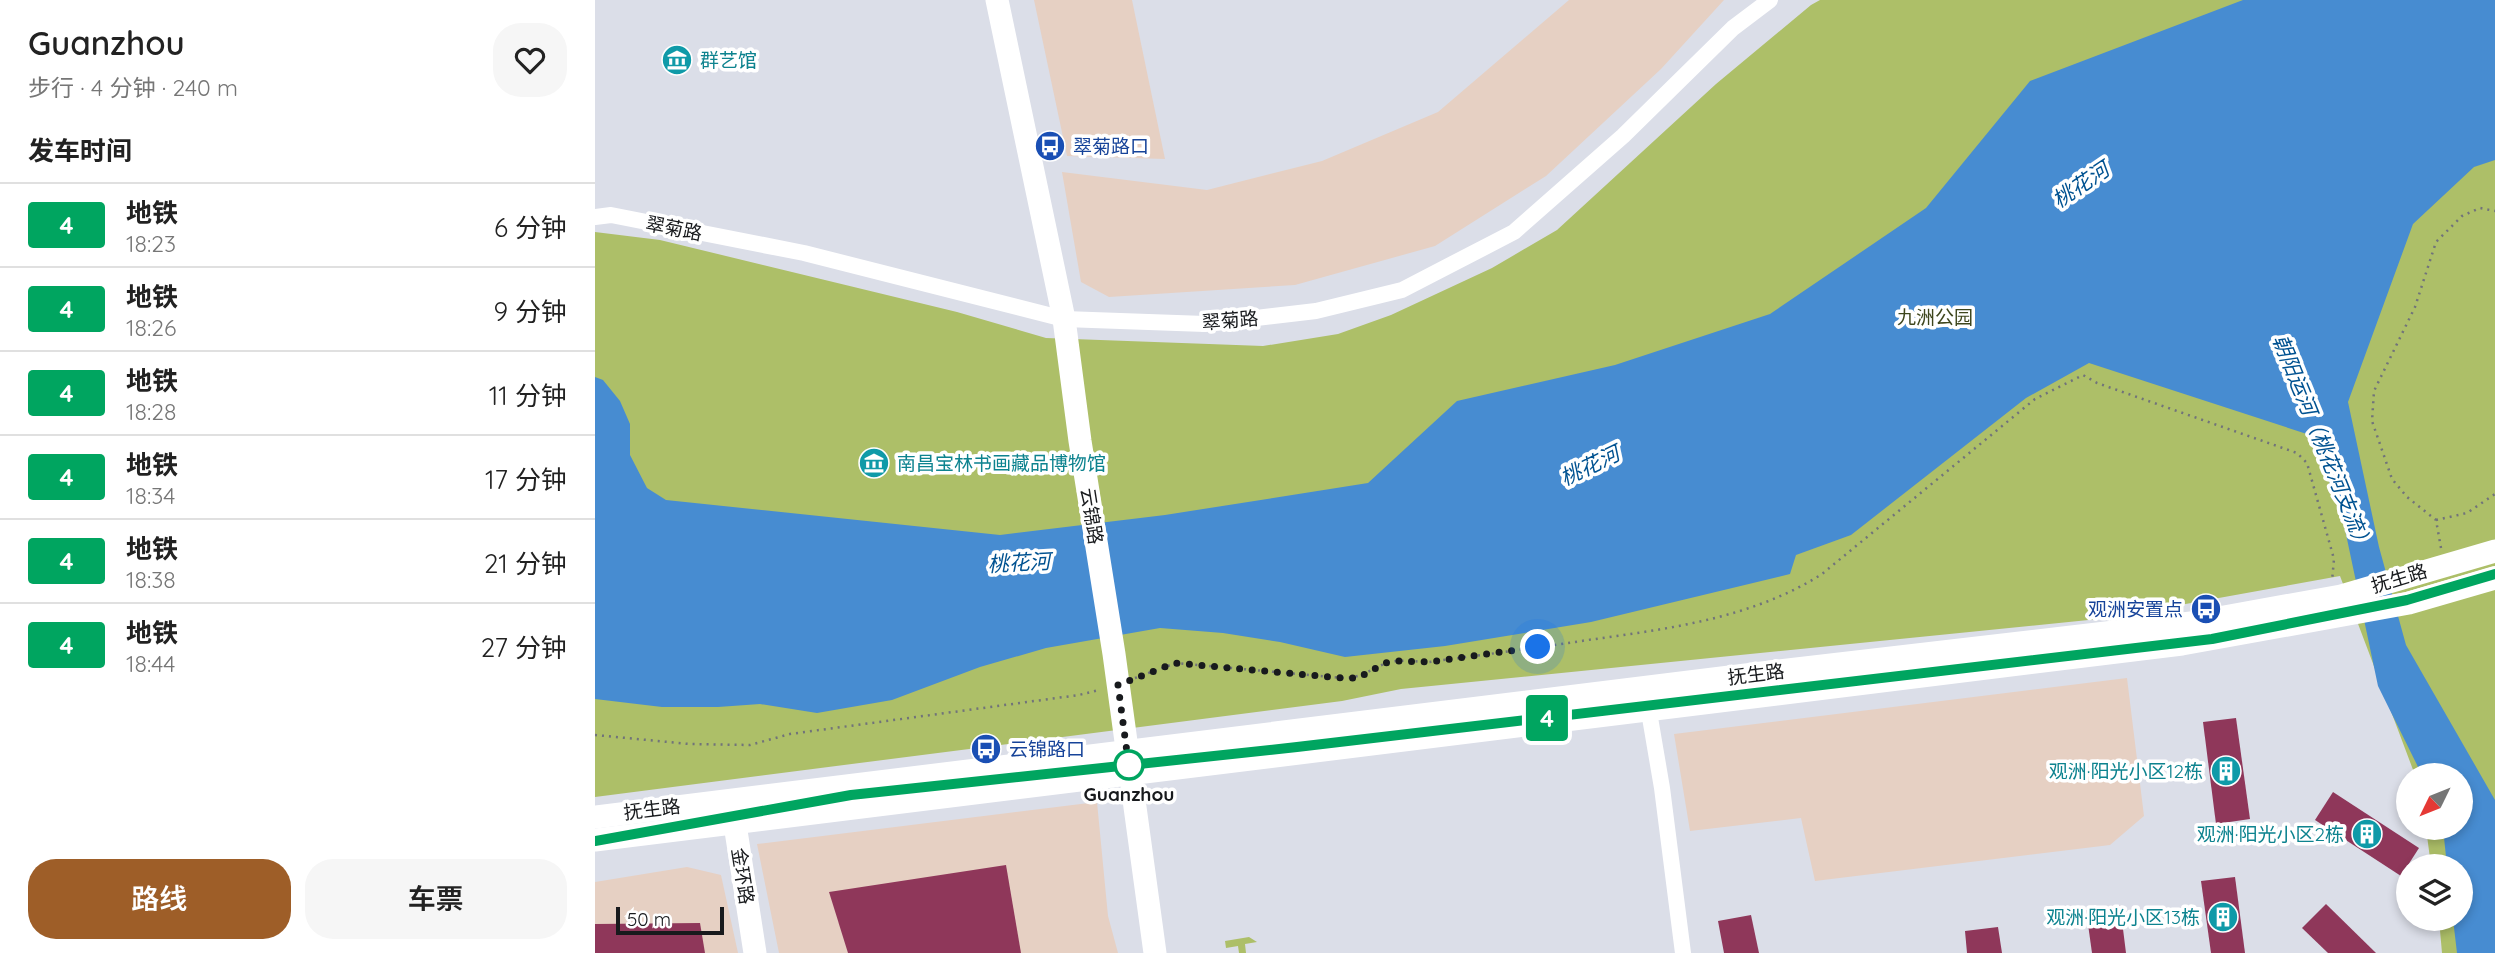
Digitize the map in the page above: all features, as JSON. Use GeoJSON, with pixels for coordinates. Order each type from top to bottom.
{"type":"FeatureCollection","features":[{"type":"Feature","properties":{"kind":"main road","name":"云锦路"},"geometry":{"type":"LineString","coordinates":[[997,0],[1063,319],[1114,654],[1155,953]]}},
{"type":"Feature","properties":{"kind":"main road","name":"抚生路"},"geometry":{"type":"LineString","coordinates":[[595,817],[733,810],[1129,764],[1646,699],[2182,644],[2338,603],[2408,575],[2495,551]]}},
{"type":"Feature","properties":{"kind":"main road","name":"抚生路"},"geometry":{"type":"LineString","coordinates":[[2338,603],[2409,603],[2495,578]]}},
{"type":"Feature","properties":{"kind":"main road","name":"抚生路"},"geometry":{"type":"LineString","coordinates":[[595,840],[733,810]]}},
{"type":"Feature","properties":{"kind":"main road","name":"金环路"},"geometry":{"type":"LineString","coordinates":[[733,810],[755,953]]}},
{"type":"Feature","properties":{"kind":"street","name":"翠菊路"},"geometry":{"type":"LineString","coordinates":[[595,217],[611,215],[804,253],[1063,319],[1205,324],[1316,311],[1402,290],[1514,232],[1623,136],[1754,6],[1770,0]]}},
{"type":"Feature","properties":{"kind":"street"},"geometry":{"type":"LineString","coordinates":[[1646,699],[1662,788],[1683,953]]}},
{"type":"Feature","properties":{"kind":"path"},"geometry":{"type":"LineString","coordinates":[[2444,565],[2436,520],[2407,497],[2392,480],[2372,421],[2374,391],[2415,307],[2436,242],[2462,216],[2480,208],[2495,211]]}},
{"type":"Feature","properties":{"kind":"path"},"geometry":{"type":"LineString","coordinates":[[595,735],[689,744],[750,745],[790,734],[1079,695],[1118,685],[1175,663],[1358,678],[1385,663],[1429,662],[1675,628],[1774,600],[1799,589],[1822,574],[2035,399],[2083,375],[2097,383],[2297,453],[2307,463],[2334,559],[2338,603]]}},
{"type":"Feature","properties":{"kind":"path"},"geometry":{"type":"LineString","coordinates":[[2436,520],[2467,513],[2495,494]]}},
{"type":"Feature","properties":{"kind":"shaded area"},"geometry":{"type":"Polygon","coordinates":[[[1034,0],[1132,0],[1165,159],[1067,156],[1034,0]]]}},
{"type":"Feature","properties":{"kind":"shaded area"},"geometry":{"type":"Polygon","coordinates":[[[1569,0],[1724,0],[1661,69],[1546,176],[1435,246],[1295,285],[1109,297],[1081,282],[1062,172],[1207,190],[1322,161],[1438,112],[1569,0]]]}},
{"type":"Feature","properties":{"kind":"shaded area"},"geometry":{"type":"Polygon","coordinates":[[[2127,678],[2144,816],[2110,845],[1815,881],[1801,818],[1690,831],[1674,734],[2127,678]]]}},
{"type":"Feature","properties":{"kind":"shaded area"},"geometry":{"type":"Polygon","coordinates":[[[1097,802],[1108,916],[1118,953],[779,953],[757,844],[1097,802]]]}},
{"type":"Feature","properties":{"kind":"shaded area"},"geometry":{"type":"Polygon","coordinates":[[[687,867],[721,875],[738,953],[595,953],[595,882],[687,867]]]}},
{"type":"Feature","properties":{"kind":"green space","name":"九洲公园"},"geometry":{"type":"Polygon","coordinates":[[[1820,0],[2495,0],[2495,953],[2442,953],[2440,931],[2473,931],[2473,854],[2429,854],[2428,840],[2473,840],[2473,763],[2410,763],[2340,576],[2108,618],[1401,689],[1342,701],[595,797],[595,232],[660,240],[957,312],[1046,338],[1263,346],[1338,334],[1391,315],[1492,268],[1557,230],[1716,84],[1820,0]]]}},
{"type":"Feature","properties":{"kind":"green space"},"geometry":{"type":"Polygon","coordinates":[[[1249,937],[1257,942],[1245,944],[1246,953],[1239,953],[1238,946],[1226,948],[1225,941],[1249,937]]]}},
{"type":"Feature","properties":{"kind":"water"},"geometry":{"type":"Polygon","coordinates":[[[2243,0],[2495,0],[2495,160],[2474,167],[2413,224],[2348,402],[2379,547],[2406,645],[2495,800],[2495,953],[2457,953],[2454,931],[2473,931],[2473,854],[2446,854],[2444,840],[2473,840],[2473,763],[2416,763],[2378,686],[2343,520],[2313,436],[2089,363],[2026,398],[1851,535],[1796,555],[1790,574],[1591,622],[1445,646],[1345,657],[1280,642],[1223,633],[1160,628],[1046,648],[980,667],[892,700],[817,713],[760,704],[662,707],[595,699],[595,377],[603,380],[620,401],[630,424],[630,455],[647,488],[666,500],[1000,535],[1165,515],[1368,483],[1457,401],[1615,365],[1770,314],[1926,208],[2030,81],[2243,0]]]}},
{"type":"Feature","properties":{"kind":"building","name":"观洲·阳光小区12栋"},"geometry":{"type":"Polygon","coordinates":[[[2236,718],[2250,819],[2216,824],[2203,722],[2236,718]]]}},
{"type":"Feature","properties":{"kind":"building","name":"观洲·阳光小区2栋"},"geometry":{"type":"Polygon","coordinates":[[[2333,792],[2396,833],[2396,840],[2407,840],[2419,848],[2415,854],[2396,854],[2396,873],[2315,820],[2333,792]]]}},
{"type":"Feature","properties":{"kind":"building"},"geometry":{"type":"Polygon","coordinates":[[[1006,865],[1021,953],[848,953],[829,892],[1006,865]]]}},
{"type":"Feature","properties":{"kind":"building","name":"观洲·阳光小区13栋"},"geometry":{"type":"Polygon","coordinates":[[[2235,877],[2245,953],[2211,953],[2201,881],[2235,877]]]}},
{"type":"Feature","properties":{"kind":"building"},"geometry":{"type":"Polygon","coordinates":[[[2326,904],[2376,953],[2328,953],[2302,928],[2326,904]]]}},
{"type":"Feature","properties":{"kind":"building"},"geometry":{"type":"Polygon","coordinates":[[[2120,905],[2126,953],[2092,953],[2086,910],[2120,905]]]}},
{"type":"Feature","properties":{"kind":"building"},"geometry":{"type":"Polygon","coordinates":[[[1751,915],[1759,953],[1724,953],[1718,921],[1751,915]]]}},
{"type":"Feature","properties":{"kind":"building"},"geometry":{"type":"Polygon","coordinates":[[[700,923],[705,953],[595,953],[595,924],[700,923]]]}},
{"type":"Feature","properties":{"kind":"building"},"geometry":{"type":"Polygon","coordinates":[[[1998,927],[2002,953],[1967,953],[1965,931],[1998,927]]]}},
{"type":"Feature","properties":{"kind":"metro line","name":"4"},"geometry":{"type":"LineString","coordinates":[[595,841],[851,795],[1297,747],[2212,639],[2407,600],[2495,574]]}},
{"type":"Feature","properties":{"kind":"place","name":"群艺馆"},"geometry":{"type":"Point","coordinates":[677,60]}},
{"type":"Feature","properties":{"kind":"place","name":"翠菊路口"},"geometry":{"type":"Point","coordinates":[1050,146]}},
{"type":"Feature","properties":{"kind":"place","name":"南昌宝林书画藏品博物馆"},"geometry":{"type":"Point","coordinates":[874,463]}},
{"type":"Feature","properties":{"kind":"place","name":"观洲安置点"},"geometry":{"type":"Point","coordinates":[2206,609]}},
{"type":"Feature","properties":{"kind":"place","name":"云锦路口"},"geometry":{"type":"Point","coordinates":[986,749]}},
{"type":"Feature","properties":{"kind":"place","name":"Guanzhou"},"geometry":{"type":"Point","coordinates":[1129,765]}},
{"type":"Feature","properties":{"kind":"place","name":"观洲·阳光小区12栋"},"geometry":{"type":"Point","coordinates":[2226,771]}},
{"type":"Feature","properties":{"kind":"place","name":"观洲·阳光小区2栋"},"geometry":{"type":"Point","coordinates":[2367,834]}},
{"type":"Feature","properties":{"kind":"place","name":"观洲·阳光小区13栋"},"geometry":{"type":"Point","coordinates":[2223,917]}},
{"type":"Feature","properties":{"kind":"route"},"geometry":{"type":"LineString","coordinates":[[1129,765],[1130,775],[1118,685],[1175,663],[1358,678],[1385,663],[1429,662],[1538,647]]}},
{"type":"Feature","properties":{"kind":"water label","name":"桃花河"},"geometry":{"type":"Point","coordinates":[2081,185]}},
{"type":"Feature","properties":{"kind":"water label","name":"朝阳运河（桃花河支流）"},"geometry":{"type":"Point","coordinates":[2322,443]}},
{"type":"Feature","properties":{"kind":"water label","name":"桃花河"},"geometry":{"type":"Point","coordinates":[1590,466]}},
{"type":"Feature","properties":{"kind":"water label","name":"桃花河"},"geometry":{"type":"Point","coordinates":[1019,563]}}]}
